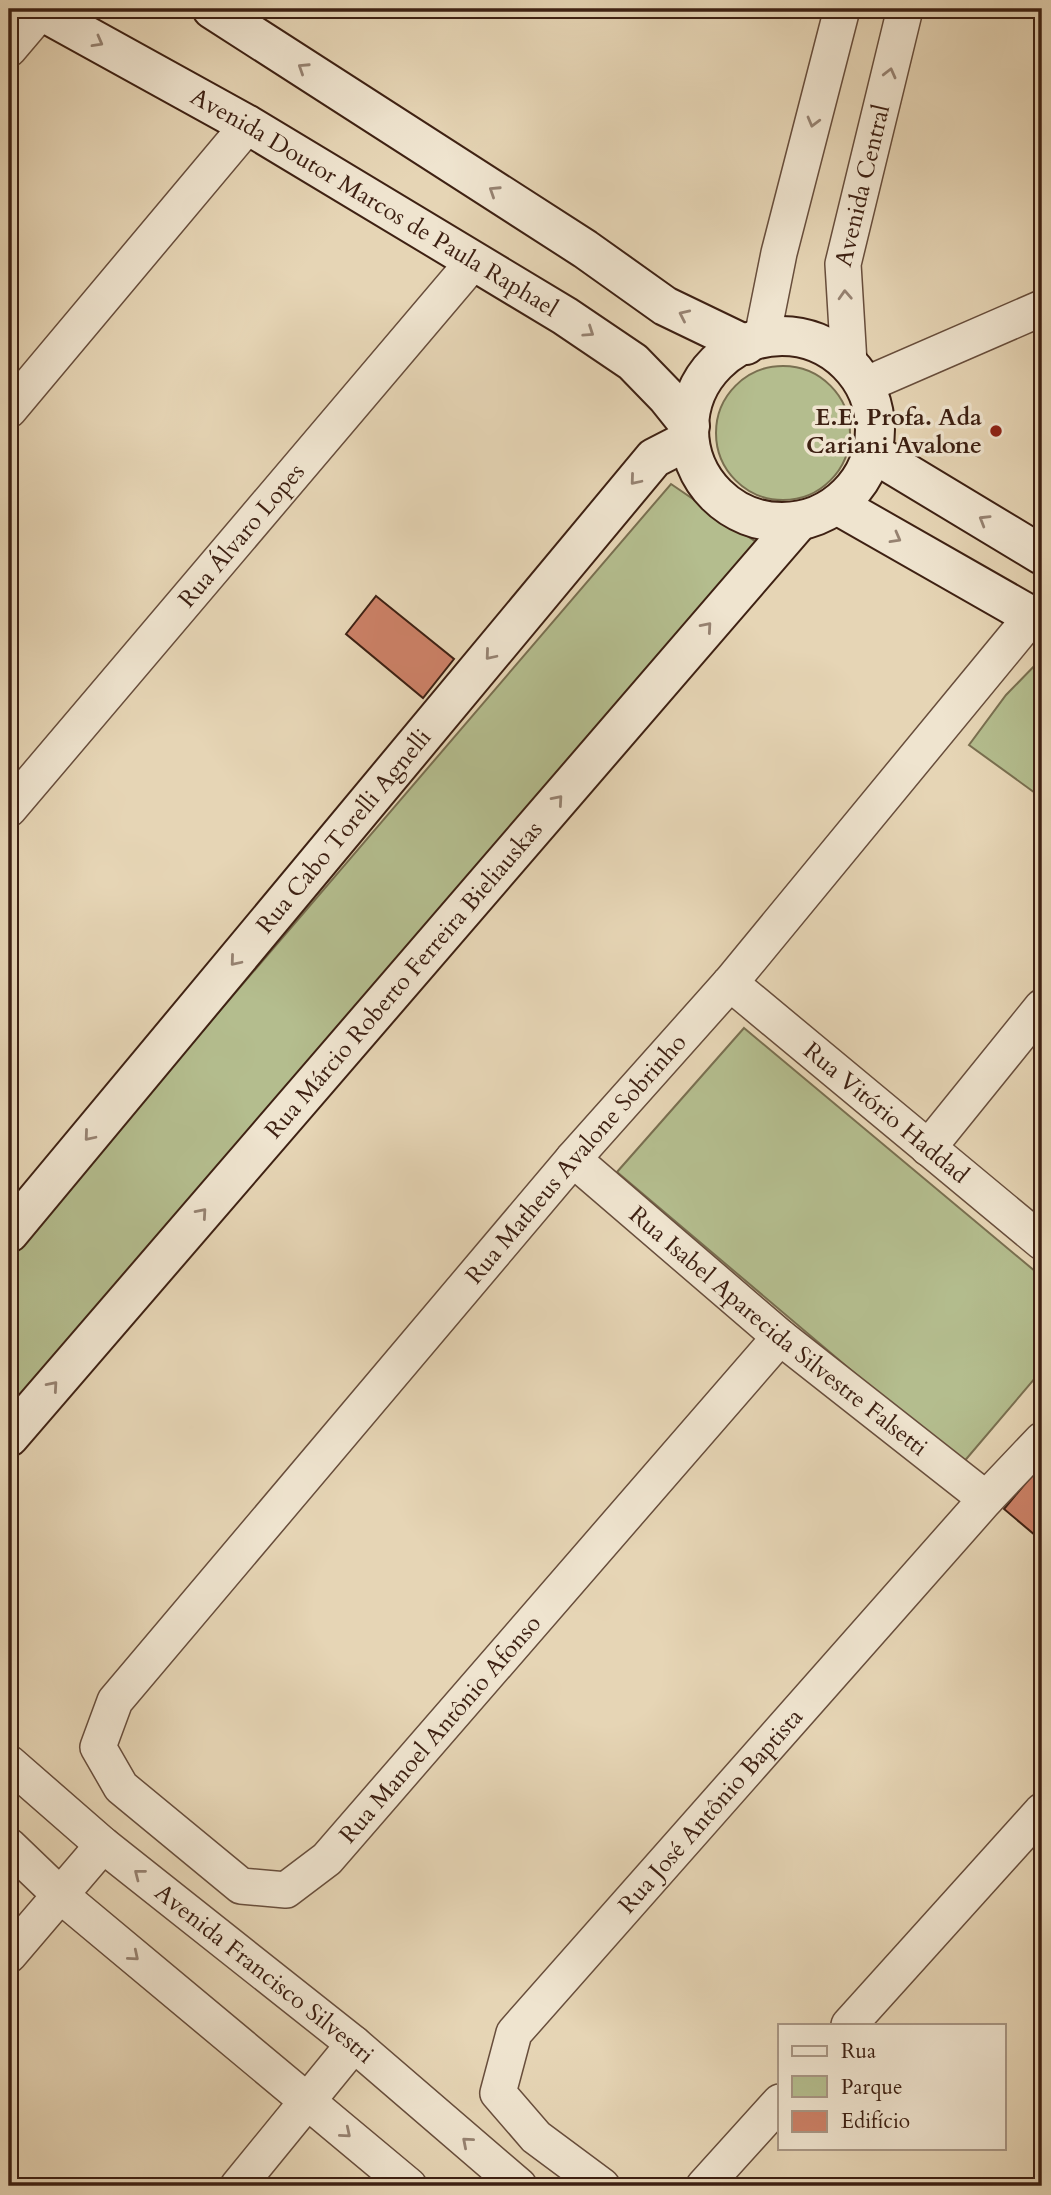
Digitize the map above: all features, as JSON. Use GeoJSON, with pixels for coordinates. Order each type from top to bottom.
{"type":"FeatureCollection","features":[{"type":"Feature","properties":{"kind":"street"},"geometry":{"type":"LineString","coordinates":[[212,9],[585,249],[665,306],[754,342]]}},
{"type":"Feature","properties":{"kind":"street"},"geometry":{"type":"LineString","coordinates":[[754,342],[842,9]]}},
{"type":"Feature","properties":{"kind":"street","name":"Avenida Central"},"geometry":{"type":"LineString","coordinates":[[857,374],[843,264],[905,9]]}},
{"type":"Feature","properties":{"kind":"street"},"geometry":{"type":"LineString","coordinates":[[9,49],[41,10]]}},
{"type":"Feature","properties":{"kind":"street","name":"Avenida Doutor Marcos de Paula Raphael"},"geometry":{"type":"LineString","coordinates":[[41,10],[248,125],[565,316],[634,362],[666,396],[689,433]]}},
{"type":"Feature","properties":{"kind":"street"},"geometry":{"type":"LineString","coordinates":[[9,410],[248,125]]}},
{"type":"Feature","properties":{"kind":"street","name":"Rua Álvaro Lopes"},"geometry":{"type":"LineString","coordinates":[[9,809],[474,261]]}},
{"type":"Feature","properties":{"kind":"street"},"geometry":{"type":"LineString","coordinates":[[857,374],[1042,308]]}},
{"type":"Feature","properties":{"kind":"street"},"geometry":{"type":"LineString","coordinates":[[793,337],[823,345],[857,374],[873,407],[876,430],[873,453],[865,473],[853,491],[837,505],[819,515],[799,521],[768,522],[739,512],[715,494],[697,469],[689,433],[690,412],[699,387],[715,365],[736,348],[754,342],[793,337]]}},
{"type":"Feature","properties":{"kind":"street","name":"Rua Cabo Torelli Agnelli"},"geometry":{"type":"LineString","coordinates":[[9,1233],[654,458],[689,433]]}},
{"type":"Feature","properties":{"kind":"street"},"geometry":{"type":"LineString","coordinates":[[873,453],[1042,555]]}},
{"type":"Feature","properties":{"kind":"street"},"geometry":{"type":"LineString","coordinates":[[837,505],[1037,619]]}},
{"type":"Feature","properties":{"kind":"street","name":"Rua Márcio Roberto Ferreira Bieliauskas"},"geometry":{"type":"LineString","coordinates":[[9,1437],[799,521]]}},
{"type":"Feature","properties":{"kind":"street","name":"Rua Matheus Avalone Sobrinho"},"geometry":{"type":"LineString","coordinates":[[115,1701],[573,1159],[730,983],[1037,619]]}},
{"type":"Feature","properties":{"kind":"street","name":"Rua Vitório Haddad"},"geometry":{"type":"LineString","coordinates":[[730,983],[1042,1242]]}},
{"type":"Feature","properties":{"kind":"street"},"geometry":{"type":"LineString","coordinates":[[928,1148],[1042,1007]]}},
{"type":"Feature","properties":{"kind":"street","name":"Rua Isabel Aparecida Silvestre Falsetti"},"geometry":{"type":"LineString","coordinates":[[573,1159],[780,1337],[986,1499]]}},
{"type":"Feature","properties":{"kind":"street","name":"Rua Manoel Antônio Afonso"},"geometry":{"type":"LineString","coordinates":[[115,1701],[99,1747],[121,1787],[242,1886],[286,1890],[327,1859],[780,1337]]}},
{"type":"Feature","properties":{"kind":"street","name":"Rua José Antônio Baptista"},"geometry":{"type":"LineString","coordinates":[[602,2186],[536,2137],[498,2092],[514,2033],[986,1499],[1042,1440]]}},
{"type":"Feature","properties":{"kind":"street","name":"Avenida Francisco Silvestri"},"geometry":{"type":"LineString","coordinates":[[9,1763],[103,1845],[354,2044],[519,2186]]}},
{"type":"Feature","properties":{"kind":"street"},"geometry":{"type":"LineString","coordinates":[[850,2024],[1042,1811]]}},
{"type":"Feature","properties":{"kind":"street"},"geometry":{"type":"LineString","coordinates":[[9,1955],[103,1845]]}},
{"type":"Feature","properties":{"kind":"street"},"geometry":{"type":"LineString","coordinates":[[9,1846],[59,1894],[409,2186]]}},
{"type":"Feature","properties":{"kind":"street"},"geometry":{"type":"LineString","coordinates":[[238,2186],[354,2044]]}},
{"type":"Feature","properties":{"kind":"street"},"geometry":{"type":"LineString","coordinates":[[704,2186],[778,2104]]}},
{"type":"Feature","properties":{"kind":"green space"},"geometry":{"type":"Polygon","coordinates":[[[783,366],[809,371],[831,385],[845,407],[850,433],[845,459],[831,481],[809,495],[783,500],[757,495],[735,481],[721,459],[716,433],[721,407],[735,385],[757,371],[783,366]]]}},
{"type":"Feature","properties":{"kind":"green space"},"geometry":{"type":"Polygon","coordinates":[[[671,484],[759,544],[9,1432],[9,1257],[671,484]]]}},
{"type":"Feature","properties":{"kind":"green space"},"geometry":{"type":"Polygon","coordinates":[[[1042,658],[1042,798],[969,745],[1006,695],[1042,658]]]}},
{"type":"Feature","properties":{"kind":"green space"},"geometry":{"type":"Polygon","coordinates":[[[744,1028],[1042,1277],[1042,1370],[962,1464],[617,1172],[744,1028]]]}},
{"type":"Feature","properties":{"kind":"building"},"geometry":{"type":"Polygon","coordinates":[[[376,596],[454,659],[423,698],[346,634],[376,596]]]}},
{"type":"Feature","properties":{"kind":"building"},"geometry":{"type":"Polygon","coordinates":[[[1034,1473],[1042,1479],[1042,1541],[1004,1509],[1034,1473]]]}},
{"type":"Feature","properties":{"kind":"place","name":"E.E. Profa. Ada Cariani Avalone"},"geometry":{"type":"Point","coordinates":[996,431]}}]}
